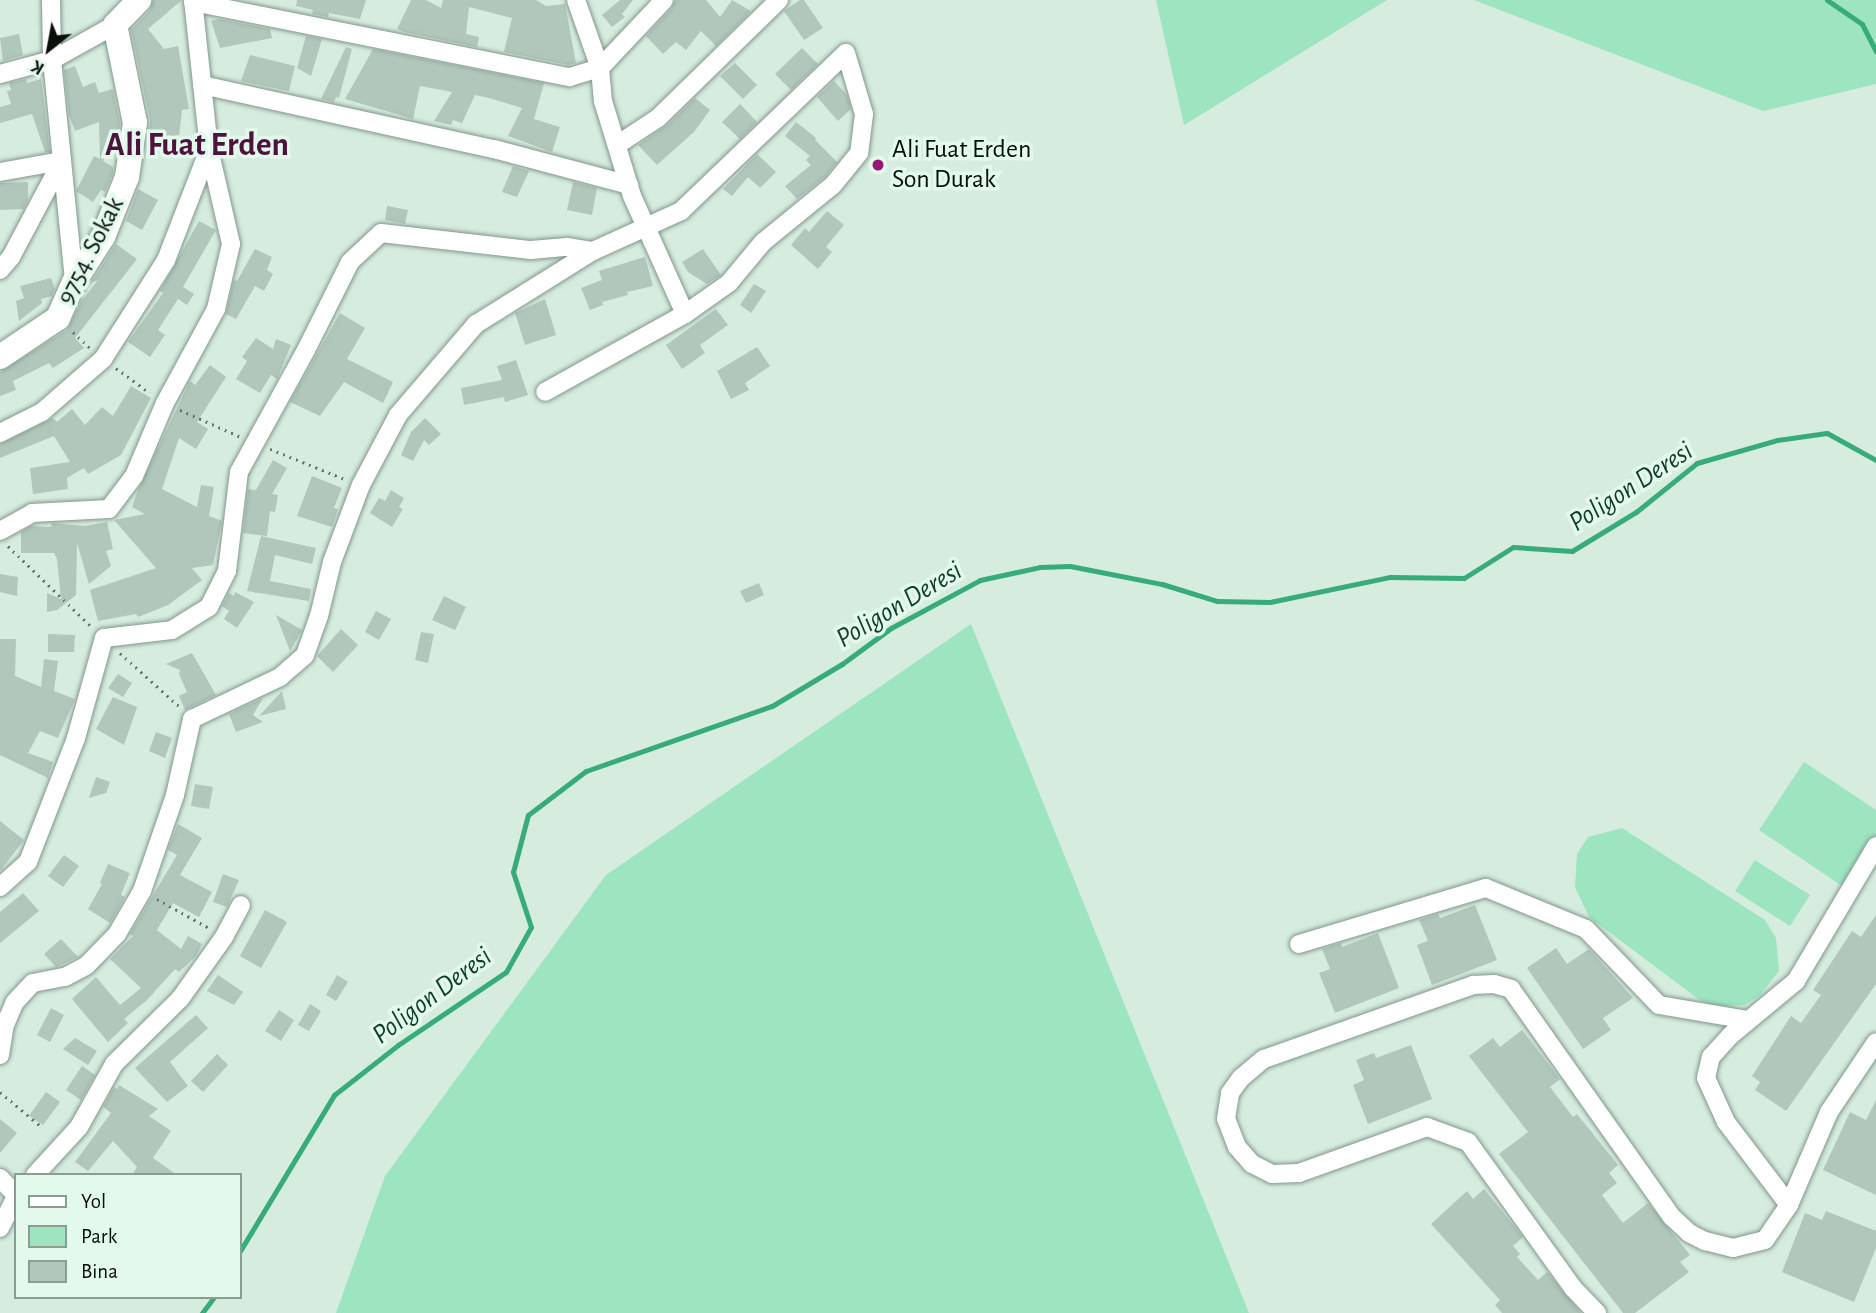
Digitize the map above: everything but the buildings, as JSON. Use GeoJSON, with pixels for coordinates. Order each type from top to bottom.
{"type":"FeatureCollection","features":[{"type":"Feature","properties":{"kind":"street"},"geometry":{"type":"LineString","coordinates":[[51,0],[52,60],[74,282]]}},
{"type":"Feature","properties":{"kind":"street"},"geometry":{"type":"LineString","coordinates":[[0,74],[52,60],[115,25],[139,0]]}},
{"type":"Feature","properties":{"kind":"street"},"geometry":{"type":"LineString","coordinates":[[576,0],[600,68],[603,101],[629,185],[685,313]]}},
{"type":"Feature","properties":{"kind":"street"},"geometry":{"type":"LineString","coordinates":[[0,531],[32,513],[109,509],[134,476],[165,403],[216,309],[231,244],[209,149],[193,1],[570,76],[600,68],[664,0]]}},
{"type":"Feature","properties":{"kind":"street"},"geometry":{"type":"LineString","coordinates":[[617,145],[658,118],[779,0]]}},
{"type":"Feature","properties":{"kind":"street","name":"9754. Sokak"},"geometry":{"type":"LineString","coordinates":[[0,357],[58,318],[74,282],[103,237],[127,177],[135,123],[115,25]]}},
{"type":"Feature","properties":{"kind":"street"},"geometry":{"type":"LineString","coordinates":[[0,1051],[5,1025],[15,1002],[33,983],[65,977],[86,966],[117,934],[142,891],[175,795],[192,719],[280,677],[305,655],[319,617],[332,562],[361,485],[398,415],[476,324],[593,251],[681,211],[846,53],[864,114],[859,153],[833,185],[763,242],[729,283],[685,313],[545,392]]}},
{"type":"Feature","properties":{"kind":"street"},"geometry":{"type":"LineString","coordinates":[[202,85],[494,149],[629,185]]}},
{"type":"Feature","properties":{"kind":"street"},"geometry":{"type":"LineString","coordinates":[[0,433],[42,412],[103,359],[166,260],[209,149]]}},
{"type":"Feature","properties":{"kind":"street"},"geometry":{"type":"LineString","coordinates":[[0,172],[62,161]]}},
{"type":"Feature","properties":{"kind":"street"},"geometry":{"type":"LineString","coordinates":[[0,270],[10,257],[62,161]]}},
{"type":"Feature","properties":{"kind":"street"},"geometry":{"type":"LineString","coordinates":[[0,887],[28,862],[76,738],[104,638],[172,631],[209,607],[227,571],[239,471],[350,262],[381,233],[531,250],[567,247],[593,251]]}},
{"type":"Feature","properties":{"kind":"street"},"geometry":{"type":"LineString","coordinates":[[1789,1205],[1726,1122],[1706,1078],[1711,1057],[1747,1020],[1797,981],[1876,846]]}},
{"type":"Feature","properties":{"kind":"street"},"geometry":{"type":"LineString","coordinates":[[1299,944],[1486,888],[1586,929],[1659,1005],[1747,1020]]}},
{"type":"Feature","properties":{"kind":"street"},"geometry":{"type":"LineString","coordinates":[[37,1173],[79,1127],[114,1064],[180,999],[225,937],[241,905]]}},
{"type":"Feature","properties":{"kind":"street"},"geometry":{"type":"LineString","coordinates":[[1597,1313],[1573,1288],[1468,1142],[1427,1127],[1299,1173],[1272,1174],[1252,1164],[1237,1147],[1226,1119],[1230,1093],[1241,1078],[1264,1059],[1473,985],[1494,985],[1511,989],[1672,1217],[1689,1233],[1705,1241],[1733,1248],[1765,1240],[1789,1205],[1829,1112],[1876,1042]]}},
{"type":"Feature","properties":{"kind":"street"},"geometry":{"type":"LineString","coordinates":[[0,1178],[14,1194]]}},
{"type":"Feature","properties":{"kind":"street"},"geometry":{"type":"LineString","coordinates":[[0,1228],[14,1200]]}},
{"type":"Feature","properties":{"kind":"path"},"geometry":{"type":"LineString","coordinates":[[58,318],[103,359],[165,403],[255,444],[361,485]]}},
{"type":"Feature","properties":{"kind":"path"},"geometry":{"type":"LineString","coordinates":[[142,891],[225,937]]}},
{"type":"Feature","properties":{"kind":"path"},"geometry":{"type":"LineString","coordinates":[[0,1092],[43,1128]]}},
{"type":"Feature","properties":{"kind":"green space"},"geometry":{"type":"Polygon","coordinates":[[[1156,0],[1387,0],[1184,125],[1156,0]]]}},
{"type":"Feature","properties":{"kind":"green space"},"geometry":{"type":"Polygon","coordinates":[[[1474,0],[1876,0],[1876,84],[1763,111],[1474,0]]]}},
{"type":"Feature","properties":{"kind":"green space"},"geometry":{"type":"Polygon","coordinates":[[[971,624],[1249,1313],[336,1313],[385,1176],[606,875],[971,624]]]}},
{"type":"Feature","properties":{"kind":"green space"},"geometry":{"type":"Polygon","coordinates":[[[1804,762],[1876,810],[1876,835],[1842,886],[1759,830],[1804,762]]]}},
{"type":"Feature","properties":{"kind":"green space"},"geometry":{"type":"Polygon","coordinates":[[[1622,828],[1765,920],[1776,938],[1779,971],[1760,995],[1745,1005],[1718,1006],[1701,1001],[1589,917],[1575,887],[1577,854],[1588,837],[1622,828]]]}},
{"type":"Feature","properties":{"kind":"green space"},"geometry":{"type":"Polygon","coordinates":[[[1755,860],[1810,895],[1790,926],[1735,891],[1755,860]]]}},
{"type":"Feature","properties":{"kind":"waterway","name":"Poligon Deresi"},"geometry":{"type":"LineString","coordinates":[[1827,0],[1862,24],[1876,52]]}},
{"type":"Feature","properties":{"kind":"waterway","name":"Poligon Deresi"},"geometry":{"type":"LineString","coordinates":[[242,1248],[334,1095],[398,1045],[506,972],[531,927],[513,872],[528,815],[586,771],[772,706],[842,664],[891,628],[980,580],[1040,567],[1070,566],[1162,584],[1217,601],[1270,602],[1390,577],[1464,578],[1513,547],[1572,551],[1636,512],[1697,463],[1777,440],[1827,433],[1876,460]]}},
{"type":"Feature","properties":{"kind":"waterway","name":"Poligon Deresi"},"geometry":{"type":"LineString","coordinates":[[202,1313],[212,1299]]}},
{"type":"Feature","properties":{"kind":"place","name":"Ali Fuat Erden Son Durak"},"geometry":{"type":"Point","coordinates":[878,165]}},
{"type":"Feature","properties":{"kind":"district","name":"Ali Fuat Erden"},"geometry":{"type":"Point","coordinates":[197,146]}}]}
